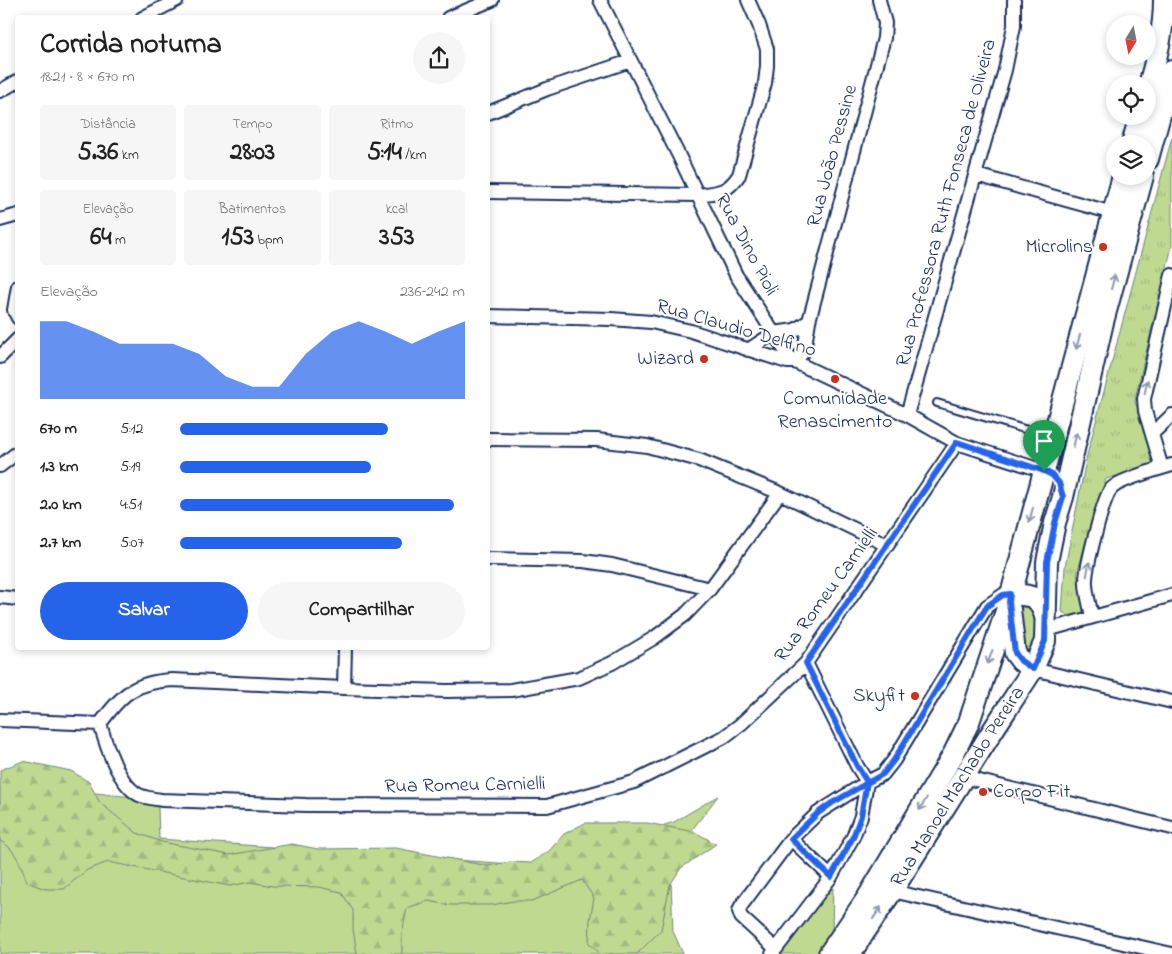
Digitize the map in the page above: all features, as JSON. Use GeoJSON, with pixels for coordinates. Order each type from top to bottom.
{"type":"FeatureCollection","features":[{"type":"Feature","properties":{"kind":"main road"},"geometry":{"type":"LineString","coordinates":[[1152,75],[1161,38],[1164,0]]}},
{"type":"Feature","properties":{"kind":"main road"},"geometry":{"type":"LineString","coordinates":[[1155,135],[1172,71]]}},
{"type":"Feature","properties":{"kind":"main road","name":"Rua Manoel Machado Pereira"},"geometry":{"type":"LineString","coordinates":[[829,954],[868,897],[953,754],[969,722],[1010,598],[1121,185]]}},
{"type":"Feature","properties":{"kind":"main road","name":"Rua Manoel Machado Pereira"},"geometry":{"type":"LineString","coordinates":[[850,954],[1033,669],[1045,641],[1047,562],[1055,523],[1063,497],[1103,322],[1141,185]]}},
{"type":"Feature","properties":{"kind":"main road"},"geometry":{"type":"LineString","coordinates":[[1044,471],[1052,475],[1059,483],[1063,497]]}},
{"type":"Feature","properties":{"kind":"main road"},"geometry":{"type":"LineString","coordinates":[[1033,669],[1021,661],[1015,653],[1010,598],[1031,596],[1037,600],[1041,603],[1046,623]]}},
{"type":"Feature","properties":{"kind":"street"},"geometry":{"type":"LineString","coordinates":[[148,15],[177,0]]}},
{"type":"Feature","properties":{"kind":"street"},"geometry":{"type":"LineString","coordinates":[[455,15],[492,0]]}},
{"type":"Feature","properties":{"kind":"street","name":"Rua Dino Pioli"},"geometry":{"type":"LineString","coordinates":[[600,0],[698,195],[736,276],[788,355],[796,362]]}},
{"type":"Feature","properties":{"kind":"street","name":"Rua Dino Pioli"},"geometry":{"type":"LineString","coordinates":[[698,195],[724,191],[732,186],[740,175],[765,83],[767,49],[748,0]]}},
{"type":"Feature","properties":{"kind":"street","name":"Rua João Pessine"},"geometry":{"type":"LineString","coordinates":[[796,362],[804,351],[809,321],[884,38],[885,23],[879,0]]}},
{"type":"Feature","properties":{"kind":"street","name":"Rua Professora Ruth Fonseca de Oliveira"},"geometry":{"type":"LineString","coordinates":[[907,415],[1005,70],[1014,26],[1014,0]]}},
{"type":"Feature","properties":{"kind":"street"},"geometry":{"type":"LineString","coordinates":[[490,112],[547,89],[630,61]]}},
{"type":"Feature","properties":{"kind":"street"},"geometry":{"type":"LineString","coordinates":[[0,91],[15,83]]}},
{"type":"Feature","properties":{"kind":"street"},"geometry":{"type":"LineString","coordinates":[[976,174],[1113,213]]}},
{"type":"Feature","properties":{"kind":"street"},"geometry":{"type":"LineString","coordinates":[[490,192],[698,195]]}},
{"type":"Feature","properties":{"kind":"street"},"geometry":{"type":"LineString","coordinates":[[0,220],[15,216]]}},
{"type":"Feature","properties":{"kind":"street"},"geometry":{"type":"LineString","coordinates":[[1092,617],[1086,581],[1089,559],[1106,498],[1111,488],[1136,476],[1167,467],[1152,434],[1145,411],[1144,399],[1172,275]]}},
{"type":"Feature","properties":{"kind":"street","name":"Rua Claudio Delfino"},"geometry":{"type":"LineString","coordinates":[[490,316],[611,318],[651,322],[691,331],[786,362],[796,362],[907,415],[957,442],[1044,471]]}},
{"type":"Feature","properties":{"kind":"street"},"geometry":{"type":"LineString","coordinates":[[748,350],[774,333],[795,330],[809,321]]}},
{"type":"Feature","properties":{"kind":"street"},"geometry":{"type":"LineString","coordinates":[[0,357],[15,342]]}},
{"type":"Feature","properties":{"kind":"street"},"geometry":{"type":"LineString","coordinates":[[1152,434],[1172,415]]}},
{"type":"Feature","properties":{"kind":"street"},"geometry":{"type":"LineString","coordinates":[[490,438],[597,440],[647,446],[699,460],[780,494],[887,545]]}},
{"type":"Feature","properties":{"kind":"street","name":"Rua Romeu Carnielli"},"geometry":{"type":"LineString","coordinates":[[100,724],[110,756],[126,783],[139,795],[162,800],[306,805],[547,806],[634,782],[724,737],[806,663],[957,442]]}},
{"type":"Feature","properties":{"kind":"street"},"geometry":{"type":"LineString","coordinates":[[0,466],[15,454]]}},
{"type":"Feature","properties":{"kind":"street"},"geometry":{"type":"LineString","coordinates":[[0,720],[100,724],[116,702],[137,687],[156,680],[448,691],[510,690],[579,678],[612,663],[654,638],[685,616],[710,589],[780,494]]}},
{"type":"Feature","properties":{"kind":"street"},"geometry":{"type":"LineString","coordinates":[[490,559],[583,561],[612,565],[710,589]]}},
{"type":"Feature","properties":{"kind":"street"},"geometry":{"type":"LineString","coordinates":[[806,663],[857,766],[867,782],[861,816],[853,837],[831,877],[774,952],[741,916],[741,906],[791,839],[825,808],[867,782],[883,774],[894,760],[987,606],[1003,595],[1010,598]]}},
{"type":"Feature","properties":{"kind":"street"},"geometry":{"type":"LineString","coordinates":[[1046,623],[1075,623],[1172,595]]}},
{"type":"Feature","properties":{"kind":"street"},"geometry":{"type":"LineString","coordinates":[[0,597],[15,598]]}},
{"type":"Feature","properties":{"kind":"street"},"geometry":{"type":"LineString","coordinates":[[344,688],[345,650]]}},
{"type":"Feature","properties":{"kind":"street"},"geometry":{"type":"LineString","coordinates":[[1033,669],[1172,702]]}},
{"type":"Feature","properties":{"kind":"street"},"geometry":{"type":"LineString","coordinates":[[963,777],[1172,828]]}},
{"type":"Feature","properties":{"kind":"street"},"geometry":{"type":"LineString","coordinates":[[791,839],[831,877]]}},
{"type":"Feature","properties":{"kind":"street"},"geometry":{"type":"LineString","coordinates":[[892,891],[1172,954]]}},
{"type":"Feature","properties":{"kind":"lane"},"geometry":{"type":"LineString","coordinates":[[937,403],[1052,437]]}},
{"type":"Feature","properties":{"kind":"green space"},"geometry":{"type":"Polygon","coordinates":[[[1172,137],[1172,246],[1135,402],[1145,425],[1153,462],[1144,468],[1106,479],[1093,515],[1077,574],[1085,614],[1071,617],[1062,612],[1065,567],[1087,455],[1172,137]]]}},
{"type":"Feature","properties":{"kind":"green space"},"geometry":{"type":"Polygon","coordinates":[[[1023,606],[1035,609],[1040,644],[1024,658],[1019,610],[1023,606]]]}},
{"type":"Feature","properties":{"kind":"green space"},"geometry":{"type":"Polygon","coordinates":[[[23,761],[71,771],[89,782],[100,803],[137,833],[162,842],[229,855],[292,844],[318,849],[396,848],[488,866],[509,862],[531,863],[549,851],[564,834],[585,823],[647,823],[695,832],[716,844],[681,868],[670,885],[661,930],[637,954],[601,954],[589,943],[590,920],[594,898],[582,880],[532,901],[513,901],[492,905],[450,905],[428,901],[407,908],[402,934],[402,954],[357,954],[353,929],[353,910],[341,892],[319,887],[273,886],[250,882],[230,886],[108,862],[87,870],[64,889],[45,889],[27,882],[14,853],[0,841],[0,770],[23,761]]]}},
{"type":"Feature","properties":{"kind":"green space"},"geometry":{"type":"Polygon","coordinates":[[[0,788],[86,792],[133,797],[158,807],[159,839],[526,865],[608,843],[674,822],[718,796],[685,839],[671,881],[673,931],[683,954],[0,954],[0,788]]]}},
{"type":"Feature","properties":{"kind":"green space"},"geometry":{"type":"Polygon","coordinates":[[[833,884],[832,935],[816,954],[778,954],[833,884]]]}},
{"type":"Feature","properties":{"kind":"place","name":"Microlins"},"geometry":{"type":"Point","coordinates":[1103,247]}},
{"type":"Feature","properties":{"kind":"place","name":"Wizard"},"geometry":{"type":"Point","coordinates":[704,359]}},
{"type":"Feature","properties":{"kind":"place","name":"Comunidade Renascimento"},"geometry":{"type":"Point","coordinates":[835,379]}},
{"type":"Feature","properties":{"kind":"place","name":"Skyfit"},"geometry":{"type":"Point","coordinates":[915,696]}},
{"type":"Feature","properties":{"kind":"place","name":"Corpo Fit"},"geometry":{"type":"Point","coordinates":[983,792]}},
{"type":"Feature","properties":{"kind":"route"},"geometry":{"type":"LineString","coordinates":[[1044,471],[957,442],[806,663],[857,766],[867,782],[861,816],[853,837],[831,877],[791,839],[818,813],[832,803],[867,782],[883,774],[894,760],[987,606],[994,599],[1010,594],[1009,602],[1015,653],[1021,661],[1033,669],[1045,641],[1047,630],[1047,562],[1055,523],[1063,497],[1059,483],[1052,475],[1044,471]]}}]}
